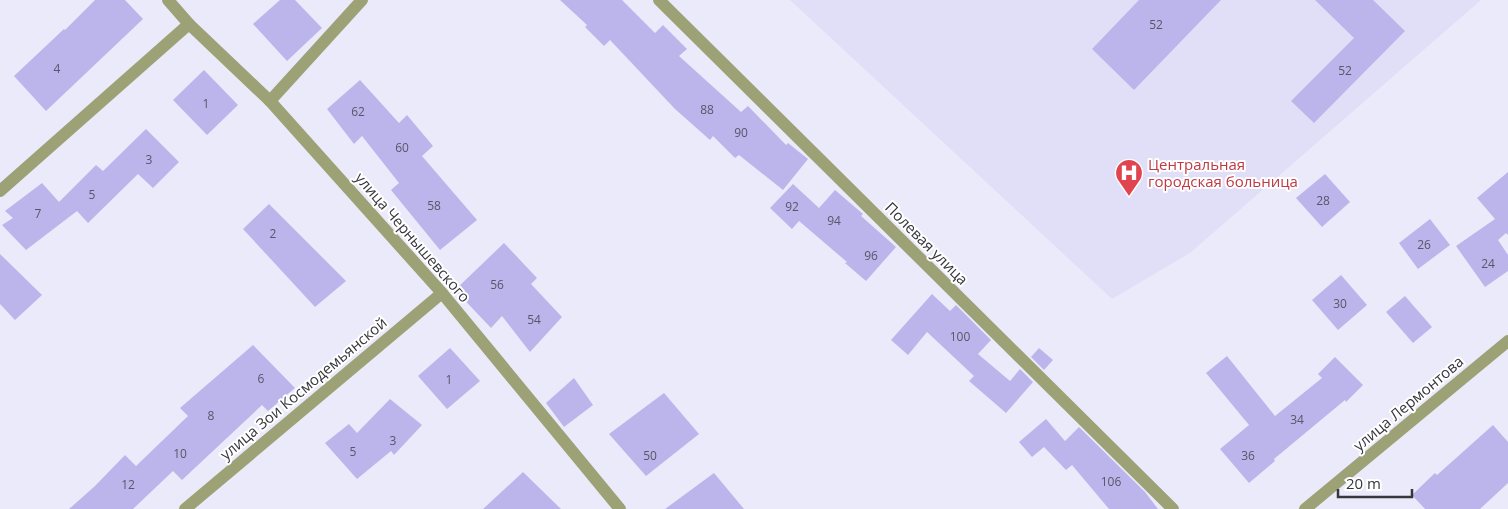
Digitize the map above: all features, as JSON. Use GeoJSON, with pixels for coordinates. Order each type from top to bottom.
{"type":"FeatureCollection","features":[{"type":"Feature","properties":{"kind":"street","name":"улица Чернышевского"},"geometry":{"type":"LineString","coordinates":[[168,0],[189,24],[270,101],[442,293],[620,509]]}},
{"type":"Feature","properties":{"kind":"street"},"geometry":{"type":"LineString","coordinates":[[270,101],[362,0]]}},
{"type":"Feature","properties":{"kind":"street","name":"Полевая улица"},"geometry":{"type":"LineString","coordinates":[[658,0],[1173,509]]}},
{"type":"Feature","properties":{"kind":"street"},"geometry":{"type":"LineString","coordinates":[[0,191],[189,24]]}},
{"type":"Feature","properties":{"kind":"street","name":"улица Зои Космодемьянской"},"geometry":{"type":"LineString","coordinates":[[185,509],[442,293]]}},
{"type":"Feature","properties":{"kind":"street","name":"улица Лермонтова"},"geometry":{"type":"LineString","coordinates":[[1305,509],[1508,341]]}},
{"type":"Feature","properties":{"kind":"shaded area","name":"Центральная городская больница"},"geometry":{"type":"Polygon","coordinates":[[[790,0],[1481,0],[1190,253],[1112,299],[790,0]]]}},
{"type":"Feature","properties":{"kind":"building"},"geometry":{"type":"Polygon","coordinates":[[[95,0],[125,0],[143,19],[46,111],[14,76],[95,0]]]}},
{"type":"Feature","properties":{"kind":"building"},"geometry":{"type":"Polygon","coordinates":[[[280,0],[295,0],[322,28],[287,61],[253,24],[280,0]]]}},
{"type":"Feature","properties":{"kind":"building"},"geometry":{"type":"Polygon","coordinates":[[[560,0],[622,0],[655,33],[663,25],[687,49],[679,56],[741,112],[748,106],[786,145],[788,143],[808,159],[783,190],[739,155],[735,158],[713,136],[710,140],[675,109],[610,40],[604,46],[585,27],[587,25],[560,0]]]}},
{"type":"Feature","properties":{"kind":"building"},"geometry":{"type":"Polygon","coordinates":[[[1139,0],[1221,0],[1134,90],[1092,49],[1139,0]]]}},
{"type":"Feature","properties":{"kind":"building"},"geometry":{"type":"Polygon","coordinates":[[[1315,0],[1373,0],[1405,31],[1314,123],[1291,101],[1354,38],[1315,0]]]}},
{"type":"Feature","properties":{"kind":"building"},"geometry":{"type":"Polygon","coordinates":[[[204,70],[238,105],[207,135],[173,100],[204,70]]]}},
{"type":"Feature","properties":{"kind":"building"},"geometry":{"type":"Polygon","coordinates":[[[360,80],[399,123],[407,115],[433,146],[422,156],[477,220],[440,250],[391,190],[399,183],[362,136],[354,144],[327,109],[360,80]]]}},
{"type":"Feature","properties":{"kind":"building"},"geometry":{"type":"Polygon","coordinates":[[[146,129],[179,162],[153,188],[138,174],[88,223],[77,211],[26,250],[2,225],[13,218],[5,211],[42,183],[59,202],[96,165],[103,171],[146,129]]]}},
{"type":"Feature","properties":{"kind":"building"},"geometry":{"type":"Polygon","coordinates":[[[1508,172],[1508,235],[1506,233],[1498,240],[1508,255],[1508,271],[1485,287],[1456,246],[1495,219],[1477,198],[1508,172]]]}},
{"type":"Feature","properties":{"kind":"building"},"geometry":{"type":"Polygon","coordinates":[[[1325,174],[1350,202],[1322,227],[1296,198],[1325,174]]]}},
{"type":"Feature","properties":{"kind":"building"},"geometry":{"type":"Polygon","coordinates":[[[793,184],[819,208],[835,190],[863,214],[861,216],[896,247],[866,281],[799,221],[792,229],[770,208],[793,184]]]}},
{"type":"Feature","properties":{"kind":"building"},"geometry":{"type":"Polygon","coordinates":[[[269,204],[346,281],[315,307],[243,229],[269,204]]]}},
{"type":"Feature","properties":{"kind":"building"},"geometry":{"type":"Polygon","coordinates":[[[1430,219],[1450,245],[1418,269],[1399,243],[1430,219]]]}},
{"type":"Feature","properties":{"kind":"building"},"geometry":{"type":"Polygon","coordinates":[[[504,243],[537,278],[531,284],[562,317],[530,352],[502,316],[491,328],[455,290],[504,243]]]}},
{"type":"Feature","properties":{"kind":"building"},"geometry":{"type":"Polygon","coordinates":[[[0,254],[42,295],[15,320],[0,304],[0,254]]]}},
{"type":"Feature","properties":{"kind":"building"},"geometry":{"type":"Polygon","coordinates":[[[1341,275],[1367,305],[1338,330],[1312,300],[1341,275]]]}},
{"type":"Feature","properties":{"kind":"building"},"geometry":{"type":"Polygon","coordinates":[[[932,294],[950,311],[956,305],[991,340],[978,354],[1010,381],[1020,369],[1033,382],[1006,413],[969,381],[974,376],[927,332],[908,355],[891,340],[932,294]]]}},
{"type":"Feature","properties":{"kind":"building"},"geometry":{"type":"Polygon","coordinates":[[[1405,296],[1432,327],[1413,343],[1386,312],[1405,296]]]}},
{"type":"Feature","properties":{"kind":"building"},"geometry":{"type":"Polygon","coordinates":[[[253,345],[295,388],[268,411],[262,405],[182,480],[173,471],[133,509],[69,509],[125,455],[136,466],[188,416],[180,408],[253,345]]]}},
{"type":"Feature","properties":{"kind":"building"},"geometry":{"type":"Polygon","coordinates":[[[450,348],[480,381],[447,409],[418,376],[450,348]]]}},
{"type":"Feature","properties":{"kind":"building"},"geometry":{"type":"Polygon","coordinates":[[[1039,348],[1053,360],[1044,370],[1031,357],[1039,348]]]}},
{"type":"Feature","properties":{"kind":"building"},"geometry":{"type":"Polygon","coordinates":[[[1227,356],[1275,416],[1322,378],[1318,374],[1335,357],[1363,385],[1346,402],[1345,400],[1274,459],[1275,461],[1249,483],[1220,449],[1249,425],[1206,373],[1227,356]]]}},
{"type":"Feature","properties":{"kind":"building"},"geometry":{"type":"Polygon","coordinates":[[[574,378],[593,405],[564,427],[546,403],[574,378]]]}},
{"type":"Feature","properties":{"kind":"building"},"geometry":{"type":"Polygon","coordinates":[[[664,393],[699,434],[646,476],[609,434],[664,393]]]}},
{"type":"Feature","properties":{"kind":"building"},"geometry":{"type":"Polygon","coordinates":[[[390,399],[422,425],[394,455],[391,451],[357,479],[325,443],[349,424],[357,433],[390,399]]]}},
{"type":"Feature","properties":{"kind":"building"},"geometry":{"type":"Polygon","coordinates":[[[1046,419],[1065,441],[1079,427],[1145,492],[1158,509],[1109,509],[1072,465],[1066,470],[1044,447],[1032,457],[1019,442],[1046,419]]]}},
{"type":"Feature","properties":{"kind":"building"},"geometry":{"type":"Polygon","coordinates":[[[1493,425],[1508,442],[1508,483],[1480,509],[1425,509],[1412,495],[1435,473],[1437,475],[1493,425]]]}},
{"type":"Feature","properties":{"kind":"building"},"geometry":{"type":"Polygon","coordinates":[[[523,472],[561,509],[483,509],[523,472]]]}},
{"type":"Feature","properties":{"kind":"building"},"geometry":{"type":"Polygon","coordinates":[[[714,473],[744,509],[665,509],[714,473]]]}},
{"type":"Feature","properties":{"kind":"place","name":"Центральная городская больница"},"geometry":{"type":"Point","coordinates":[1129,197]}}]}
